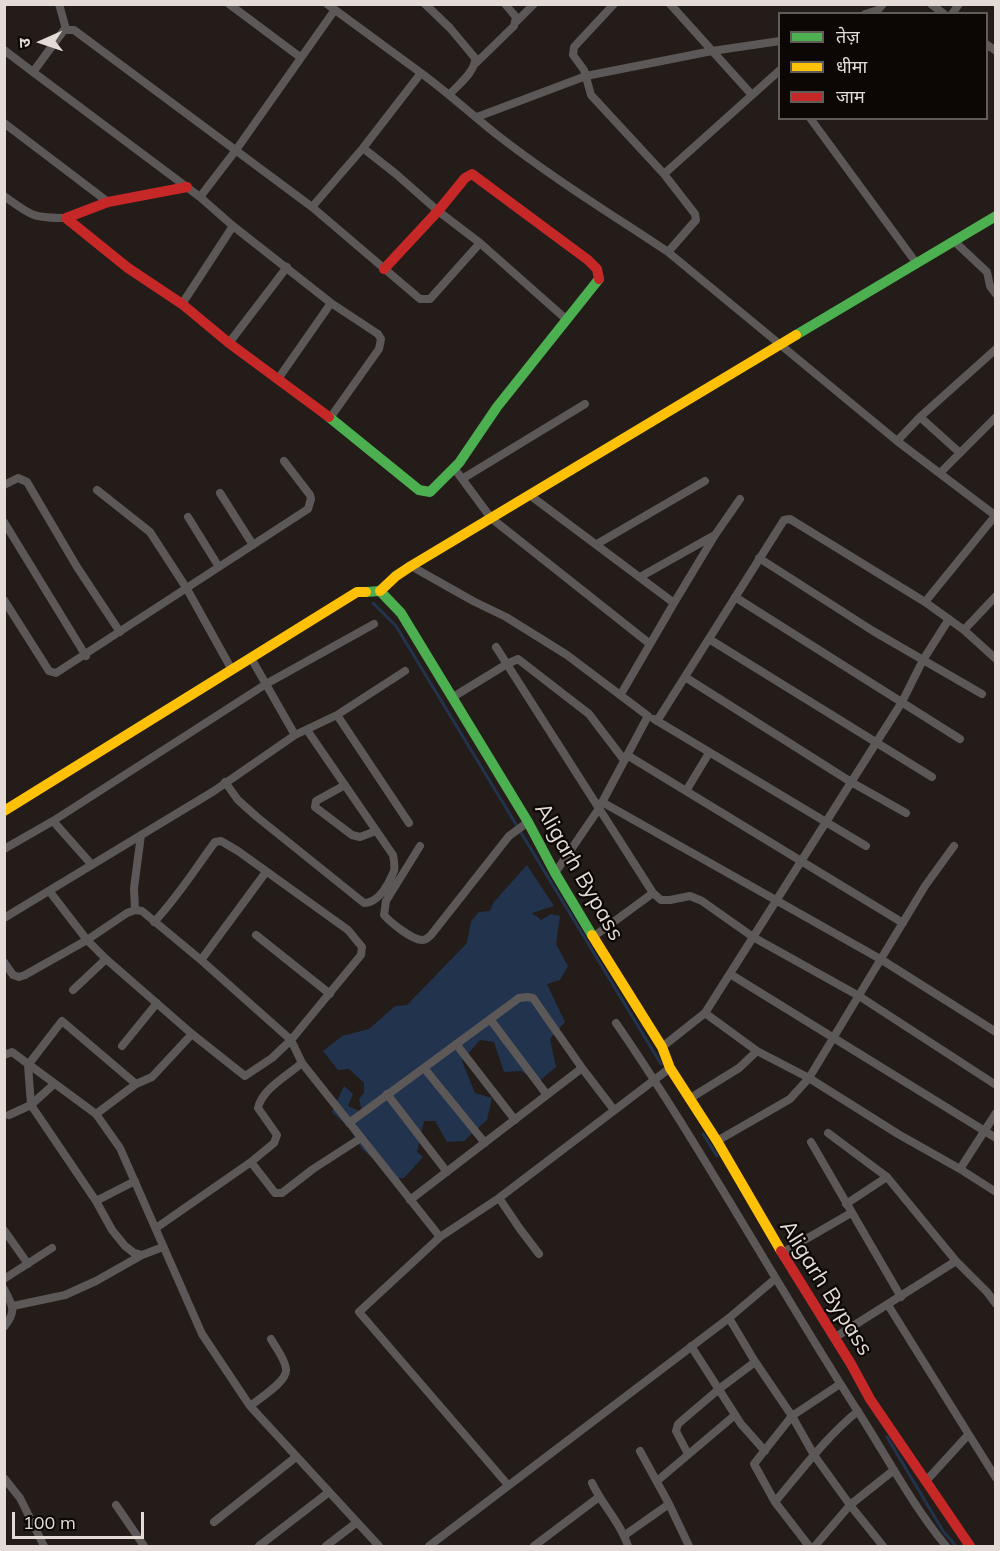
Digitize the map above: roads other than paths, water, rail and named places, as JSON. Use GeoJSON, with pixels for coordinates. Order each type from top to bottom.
{"type":"FeatureCollection","features":[{"type":"Feature","properties":{"kind":"main road"},"geometry":{"type":"LineString","coordinates":[[66,218],[128,268],[182,304],[229,343],[424,492],[430,492],[454,468],[497,407],[599,281],[600,274],[597,267],[472,174],[465,178],[384,269]]}},
{"type":"Feature","properties":{"kind":"main road"},"geometry":{"type":"LineString","coordinates":[[66,218],[108,202],[187,187]]}},
{"type":"Feature","properties":{"kind":"main road"},"geometry":{"type":"LineString","coordinates":[[4,811],[232,670],[254,662],[357,592],[380,591],[411,566],[996,216]]}},
{"type":"Feature","properties":{"kind":"main road","name":"Aligarh Bypass"},"geometry":{"type":"LineString","coordinates":[[380,591],[401,613],[453,698],[593,937],[662,1047],[668,1069],[717,1141],[765,1226],[870,1399],[969,1546]]}},
{"type":"Feature","properties":{"kind":"street"},"geometry":{"type":"LineString","coordinates":[[59,4],[66,29]]}},
{"type":"Feature","properties":{"kind":"street"},"geometry":{"type":"LineString","coordinates":[[229,4],[300,57]]}},
{"type":"Feature","properties":{"kind":"street"},"geometry":{"type":"LineString","coordinates":[[425,4],[472,53],[476,63]]}},
{"type":"Feature","properties":{"kind":"street"},"geometry":{"type":"LineString","coordinates":[[505,4],[513,12],[516,22]]}},
{"type":"Feature","properties":{"kind":"street"},"geometry":{"type":"LineString","coordinates":[[450,94],[476,63],[534,4]]}},
{"type":"Feature","properties":{"kind":"street"},"geometry":{"type":"LineString","coordinates":[[614,4],[574,47],[573,55],[584,70],[591,95],[664,174],[696,217],[696,220],[668,252]]}},
{"type":"Feature","properties":{"kind":"street"},"geometry":{"type":"LineString","coordinates":[[670,4],[752,95]]}},
{"type":"Feature","properties":{"kind":"street"},"geometry":{"type":"LineString","coordinates":[[200,197],[236,150],[300,57],[330,8],[450,94],[496,134],[668,252],[897,441],[995,516],[925,602]]}},
{"type":"Feature","properties":{"kind":"street"},"geometry":{"type":"LineString","coordinates":[[33,72],[66,29]]}},
{"type":"Feature","properties":{"kind":"street"},"geometry":{"type":"LineString","coordinates":[[66,29],[74,30],[312,207],[420,299],[428,300],[480,243]]}},
{"type":"Feature","properties":{"kind":"street"},"geometry":{"type":"LineString","coordinates":[[477,117],[586,76],[712,51],[778,41]]}},
{"type":"Feature","properties":{"kind":"street"},"geometry":{"type":"LineString","coordinates":[[4,50],[200,197],[233,226],[332,303],[378,334],[381,339],[379,349],[330,418]]}},
{"type":"Feature","properties":{"kind":"street"},"geometry":{"type":"LineString","coordinates":[[664,174],[778,72]]}},
{"type":"Feature","properties":{"kind":"street"},"geometry":{"type":"LineString","coordinates":[[312,207],[363,148],[421,73]]}},
{"type":"Feature","properties":{"kind":"street"},"geometry":{"type":"LineString","coordinates":[[811,120],[917,264]]}},
{"type":"Feature","properties":{"kind":"street"},"geometry":{"type":"LineString","coordinates":[[4,123],[108,202]]}},
{"type":"Feature","properties":{"kind":"street"},"geometry":{"type":"LineString","coordinates":[[363,148],[480,243],[567,320]]}},
{"type":"Feature","properties":{"kind":"street"},"geometry":{"type":"LineString","coordinates":[[4,196],[33,216],[66,218]]}},
{"type":"Feature","properties":{"kind":"street"},"geometry":{"type":"LineString","coordinates":[[182,304],[233,226]]}},
{"type":"Feature","properties":{"kind":"street"},"geometry":{"type":"LineString","coordinates":[[955,242],[992,274],[990,286],[996,294]]}},
{"type":"Feature","properties":{"kind":"street"},"geometry":{"type":"LineString","coordinates":[[229,343],[287,267]]}},
{"type":"Feature","properties":{"kind":"street"},"geometry":{"type":"LineString","coordinates":[[278,379],[332,303]]}},
{"type":"Feature","properties":{"kind":"street"},"geometry":{"type":"LineString","coordinates":[[897,441],[996,348]]}},
{"type":"Feature","properties":{"kind":"street"},"geometry":{"type":"LineString","coordinates":[[462,479],[585,404]]}},
{"type":"Feature","properties":{"kind":"street"},"geometry":{"type":"LineString","coordinates":[[920,417],[960,453]]}},
{"type":"Feature","properties":{"kind":"street"},"geometry":{"type":"LineString","coordinates":[[940,474],[996,417]]}},
{"type":"Feature","properties":{"kind":"street"},"geometry":{"type":"LineString","coordinates":[[4,600],[51,673],[56,673],[86,656],[308,509],[310,495],[284,461]]}},
{"type":"Feature","properties":{"kind":"street"},"geometry":{"type":"LineString","coordinates":[[454,468],[491,518],[650,644]]}},
{"type":"Feature","properties":{"kind":"street"},"geometry":{"type":"LineString","coordinates":[[4,485],[18,478],[27,482],[77,567],[120,632]]}},
{"type":"Feature","properties":{"kind":"street"},"geometry":{"type":"LineString","coordinates":[[597,544],[705,481]]}},
{"type":"Feature","properties":{"kind":"street"},"geometry":{"type":"LineString","coordinates":[[97,490],[150,532],[187,589],[232,670]]}},
{"type":"Feature","properties":{"kind":"street"},"geometry":{"type":"LineString","coordinates":[[220,493],[253,545]]}},
{"type":"Feature","properties":{"kind":"street"},"geometry":{"type":"LineString","coordinates":[[531,496],[674,603]]}},
{"type":"Feature","properties":{"kind":"street"},"geometry":{"type":"LineString","coordinates":[[621,694],[715,535],[740,499]]}},
{"type":"Feature","properties":{"kind":"street"},"geometry":{"type":"LineString","coordinates":[[188,518],[219,567]]}},
{"type":"Feature","properties":{"kind":"street"},"geometry":{"type":"LineString","coordinates":[[657,721],[784,520],[790,519],[925,602],[964,630],[996,659]]}},
{"type":"Feature","properties":{"kind":"street"},"geometry":{"type":"LineString","coordinates":[[4,522],[86,656]]}},
{"type":"Feature","properties":{"kind":"street"},"geometry":{"type":"LineString","coordinates":[[640,577],[715,535]]}},
{"type":"Feature","properties":{"kind":"street"},"geometry":{"type":"LineString","coordinates":[[759,558],[873,631],[981,694]]}},
{"type":"Feature","properties":{"kind":"street"},"geometry":{"type":"LineString","coordinates":[[411,566],[506,617],[567,655],[648,716],[866,846]]}},
{"type":"Feature","properties":{"kind":"street"},"geometry":{"type":"LineString","coordinates":[[964,630],[996,596]]}},
{"type":"Feature","properties":{"kind":"street"},"geometry":{"type":"LineString","coordinates":[[735,597],[960,739]]}},
{"type":"Feature","properties":{"kind":"street"},"geometry":{"type":"LineString","coordinates":[[662,1047],[705,1013],[902,702],[923,660],[949,619]]}},
{"type":"Feature","properties":{"kind":"street"},"geometry":{"type":"LineString","coordinates":[[4,849],[52,821],[266,684],[374,624]]}},
{"type":"Feature","properties":{"kind":"street"},"geometry":{"type":"LineString","coordinates":[[709,639],[932,777]]}},
{"type":"Feature","properties":{"kind":"street"},"geometry":{"type":"LineString","coordinates":[[496,646],[600,806],[652,893],[661,900],[690,896],[702,901],[753,937],[859,996],[996,1085]]}},
{"type":"Feature","properties":{"kind":"street"},"geometry":{"type":"LineString","coordinates":[[453,698],[518,659],[589,714],[626,757],[903,923]]}},
{"type":"Feature","properties":{"kind":"street"},"geometry":{"type":"LineString","coordinates":[[254,662],[295,735]]}},
{"type":"Feature","properties":{"kind":"street"},"geometry":{"type":"LineString","coordinates":[[4,918],[141,835],[295,735],[337,715],[405,671]]}},
{"type":"Feature","properties":{"kind":"street"},"geometry":{"type":"LineString","coordinates":[[685,677],[851,782],[906,813]]}},
{"type":"Feature","properties":{"kind":"street"},"geometry":{"type":"LineString","coordinates":[[337,715],[409,823]]}},
{"type":"Feature","properties":{"kind":"street"},"geometry":{"type":"LineString","coordinates":[[555,873],[600,806],[648,716]]}},
{"type":"Feature","properties":{"kind":"street"},"geometry":{"type":"LineString","coordinates":[[225,782],[238,800],[257,817],[364,903],[370,903],[379,897],[395,868],[393,855],[307,730]]}},
{"type":"Feature","properties":{"kind":"street"},"geometry":{"type":"LineString","coordinates":[[686,791],[709,753]]}},
{"type":"Feature","properties":{"kind":"street"},"geometry":{"type":"LineString","coordinates":[[345,785],[316,801],[315,807],[352,835],[360,837],[376,831]]}},
{"type":"Feature","properties":{"kind":"street"},"geometry":{"type":"LineString","coordinates":[[600,806],[777,899],[882,960],[996,1032]]}},
{"type":"Feature","properties":{"kind":"street"},"geometry":{"type":"LineString","coordinates":[[52,821],[92,865]]}},
{"type":"Feature","properties":{"kind":"street"},"geometry":{"type":"LineString","coordinates":[[420,846],[386,901],[384,915],[391,923],[419,940],[431,935],[484,865],[514,831],[526,823]]}},
{"type":"Feature","properties":{"kind":"street"},"geometry":{"type":"LineString","coordinates":[[135,910],[134,888],[141,835]]}},
{"type":"Feature","properties":{"kind":"street"},"geometry":{"type":"LineString","coordinates":[[50,892],[87,940],[106,958],[192,1034],[245,1076],[272,1058],[291,1040],[361,955],[362,947],[348,930],[221,841],[215,842],[189,875],[167,909],[154,922]]}},
{"type":"Feature","properties":{"kind":"street"},"geometry":{"type":"LineString","coordinates":[[717,1141],[790,1099],[809,1078],[925,886],[954,846]]}},
{"type":"Feature","properties":{"kind":"street"},"geometry":{"type":"LineString","coordinates":[[201,960],[266,872]]}},
{"type":"Feature","properties":{"kind":"street"},"geometry":{"type":"LineString","coordinates":[[593,937],[652,893]]}},
{"type":"Feature","properties":{"kind":"street"},"geometry":{"type":"LineString","coordinates":[[4,962],[13,975],[18,977],[25,975],[87,940],[127,913],[135,910],[142,911],[291,1040],[302,1063],[440,1237]]}},
{"type":"Feature","properties":{"kind":"street"},"geometry":{"type":"LineString","coordinates":[[256,936],[330,994]]}},
{"type":"Feature","properties":{"kind":"street"},"geometry":{"type":"LineString","coordinates":[[73,990],[106,958]]}},
{"type":"Feature","properties":{"kind":"street"},"geometry":{"type":"LineString","coordinates":[[730,974],[996,1138]]}},
{"type":"Feature","properties":{"kind":"street"},"geometry":{"type":"LineString","coordinates":[[349,1123],[519,998],[527,997],[533,998],[614,1110]]}},
{"type":"Feature","properties":{"kind":"street"},"geometry":{"type":"LineString","coordinates":[[122,1046],[157,1003]]}},
{"type":"Feature","properties":{"kind":"street"},"geometry":{"type":"LineString","coordinates":[[705,1013],[757,1051],[809,1078],[996,1192]]}},
{"type":"Feature","properties":{"kind":"street"},"geometry":{"type":"LineString","coordinates":[[490,1019],[547,1095]]}},
{"type":"Feature","properties":{"kind":"street"},"geometry":{"type":"LineString","coordinates":[[136,1084],[62,1021],[28,1065],[31,1105],[96,1201],[112,1230],[125,1246],[134,1253],[142,1255]]}},
{"type":"Feature","properties":{"kind":"street"},"geometry":{"type":"LineString","coordinates":[[616,1023],[657,1078],[775,1279],[894,1470],[946,1546]]}},
{"type":"Feature","properties":{"kind":"street"},"geometry":{"type":"LineString","coordinates":[[96,1114],[136,1084],[152,1077],[192,1034]]}},
{"type":"Feature","properties":{"kind":"street"},"geometry":{"type":"LineString","coordinates":[[456,1044],[515,1120]]}},
{"type":"Feature","properties":{"kind":"street"},"geometry":{"type":"LineString","coordinates":[[689,1099],[739,1068],[757,1051]]}},
{"type":"Feature","properties":{"kind":"street"},"geometry":{"type":"LineString","coordinates":[[4,1055],[12,1052],[96,1114],[120,1148],[202,1334],[250,1406],[380,1546]]}},
{"type":"Feature","properties":{"kind":"street"},"geometry":{"type":"LineString","coordinates":[[156,1228],[251,1162],[274,1143],[277,1135],[258,1108],[260,1102],[265,1094],[302,1063]]}},
{"type":"Feature","properties":{"kind":"street"},"geometry":{"type":"LineString","coordinates":[[424,1068],[485,1143]]}},
{"type":"Feature","properties":{"kind":"street"},"geometry":{"type":"LineString","coordinates":[[410,1200],[582,1068]]}},
{"type":"Feature","properties":{"kind":"street"},"geometry":{"type":"LineString","coordinates":[[508,1485],[359,1312],[440,1237],[499,1198],[668,1069]]}},
{"type":"Feature","properties":{"kind":"street"},"geometry":{"type":"LineString","coordinates":[[9,1115],[31,1105],[54,1084]]}},
{"type":"Feature","properties":{"kind":"street"},"geometry":{"type":"LineString","coordinates":[[387,1094],[447,1172]]}},
{"type":"Feature","properties":{"kind":"street"},"geometry":{"type":"LineString","coordinates":[[960,1169],[996,1113]]}},
{"type":"Feature","properties":{"kind":"street"},"geometry":{"type":"LineString","coordinates":[[828,1133],[886,1177],[956,1261],[992,1289],[996,1304]]}},
{"type":"Feature","properties":{"kind":"street"},"geometry":{"type":"LineString","coordinates":[[251,1162],[269,1186],[276,1193],[282,1193],[313,1169],[361,1138]]}},
{"type":"Feature","properties":{"kind":"street"},"geometry":{"type":"LineString","coordinates":[[811,1142],[901,1297]]}},
{"type":"Feature","properties":{"kind":"street"},"geometry":{"type":"LineString","coordinates":[[846,1204],[886,1177]]}},
{"type":"Feature","properties":{"kind":"street"},"geometry":{"type":"LineString","coordinates":[[96,1201],[135,1181]]}},
{"type":"Feature","properties":{"kind":"street"},"geometry":{"type":"LineString","coordinates":[[499,1198],[539,1254]]}},
{"type":"Feature","properties":{"kind":"street"},"geometry":{"type":"LineString","coordinates":[[782,1253],[851,1213]]}},
{"type":"Feature","properties":{"kind":"street"},"geometry":{"type":"LineString","coordinates":[[4,1230],[28,1264]]}},
{"type":"Feature","properties":{"kind":"street"},"geometry":{"type":"LineString","coordinates":[[13,1306],[65,1295],[96,1281],[142,1255],[163,1247]]}},
{"type":"Feature","properties":{"kind":"street"},"geometry":{"type":"LineString","coordinates":[[4,1279],[52,1248]]}},
{"type":"Feature","properties":{"kind":"street"},"geometry":{"type":"LineString","coordinates":[[834,1338],[956,1261]]}},
{"type":"Feature","properties":{"kind":"street"},"geometry":{"type":"LineString","coordinates":[[429,1546],[729,1318],[775,1279]]}},
{"type":"Feature","properties":{"kind":"street"},"geometry":{"type":"LineString","coordinates":[[4,1289],[13,1306],[12,1318],[4,1328]]}},
{"type":"Feature","properties":{"kind":"street"},"geometry":{"type":"LineString","coordinates":[[888,1305],[996,1478]]}},
{"type":"Feature","properties":{"kind":"street"},"geometry":{"type":"LineString","coordinates":[[729,1318],[755,1362],[792,1416],[814,1455],[883,1546]]}},
{"type":"Feature","properties":{"kind":"street"},"geometry":{"type":"LineString","coordinates":[[250,1406],[284,1379],[287,1371],[271,1339]]}},
{"type":"Feature","properties":{"kind":"street"},"geometry":{"type":"LineString","coordinates":[[691,1346],[735,1415],[765,1451]]}},
{"type":"Feature","properties":{"kind":"street"},"geometry":{"type":"LineString","coordinates":[[688,1454],[676,1431],[678,1424],[755,1362]]}},
{"type":"Feature","properties":{"kind":"street"},"geometry":{"type":"LineString","coordinates":[[809,1546],[776,1502],[754,1464],[792,1416],[840,1384]]}},
{"type":"Feature","properties":{"kind":"street"},"geometry":{"type":"LineString","coordinates":[[776,1502],[814,1455],[844,1422],[858,1411]]}},
{"type":"Feature","properties":{"kind":"street"},"geometry":{"type":"LineString","coordinates":[[657,1480],[735,1415]]}},
{"type":"Feature","properties":{"kind":"street"},"geometry":{"type":"LineString","coordinates":[[926,1481],[969,1435]]}},
{"type":"Feature","properties":{"kind":"street"},"geometry":{"type":"LineString","coordinates":[[640,1450],[689,1546]]}},
{"type":"Feature","properties":{"kind":"street"},"geometry":{"type":"LineString","coordinates":[[214,1522],[296,1456]]}},
{"type":"Feature","properties":{"kind":"street"},"geometry":{"type":"LineString","coordinates":[[815,1546],[850,1505],[894,1470]]}},
{"type":"Feature","properties":{"kind":"street"},"geometry":{"type":"LineString","coordinates":[[4,1478],[20,1498],[44,1546]]}},
{"type":"Feature","properties":{"kind":"street"},"geometry":{"type":"LineString","coordinates":[[592,1483],[625,1535],[628,1546]]}},
{"type":"Feature","properties":{"kind":"street"},"geometry":{"type":"LineString","coordinates":[[259,1546],[328,1492]]}},
{"type":"Feature","properties":{"kind":"street"},"geometry":{"type":"LineString","coordinates":[[534,1546],[599,1497]]}},
{"type":"Feature","properties":{"kind":"street"},"geometry":{"type":"LineString","coordinates":[[625,1535],[669,1504]]}},
{"type":"Feature","properties":{"kind":"street"},"geometry":{"type":"LineString","coordinates":[[116,1505],[144,1546]]}},
{"type":"Feature","properties":{"kind":"street"},"geometry":{"type":"LineString","coordinates":[[326,1546],[356,1522]]}},
{"type":"Feature","properties":{"kind":"water"},"geometry":{"type":"Polygon","coordinates":[[[527,865],[554,906],[532,913],[541,920],[551,914],[560,916],[556,944],[568,966],[560,980],[547,984],[565,1022],[550,1039],[556,1067],[538,1082],[521,1071],[504,1072],[494,1042],[480,1040],[462,1061],[475,1093],[492,1098],[487,1120],[464,1141],[447,1142],[435,1121],[424,1121],[417,1152],[423,1157],[404,1178],[394,1178],[362,1149],[349,1128],[332,1112],[344,1086],[353,1094],[348,1106],[362,1112],[359,1099],[364,1093],[364,1083],[349,1069],[338,1070],[323,1051],[342,1036],[369,1029],[395,1006],[407,1005],[467,943],[471,921],[479,912],[490,911],[493,903],[527,865]]]}},
{"type":"Feature","properties":{"kind":"waterway"},"geometry":{"type":"LineString","coordinates":[[373,603],[396,626],[661,1064]]}},
{"type":"Feature","properties":{"kind":"waterway"},"geometry":{"type":"LineString","coordinates":[[703,1134],[717,1156]]}},
{"type":"Feature","properties":{"kind":"waterway"},"geometry":{"type":"LineString","coordinates":[[887,1437],[943,1531],[956,1546]]}}]}
